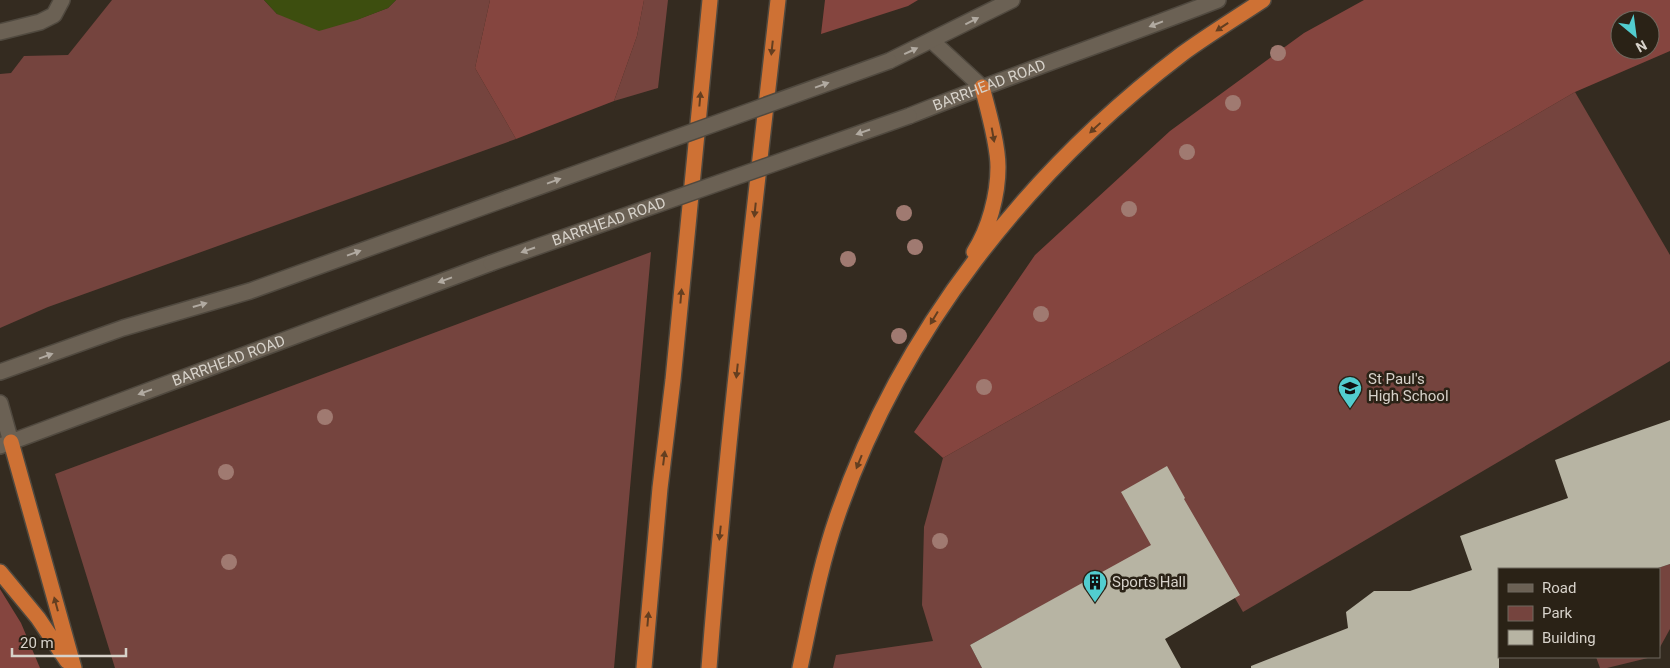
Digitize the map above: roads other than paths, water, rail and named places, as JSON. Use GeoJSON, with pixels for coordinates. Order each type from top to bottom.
{"type":"FeatureCollection","features":[{"type":"Feature","properties":{"kind":"highway"},"geometry":{"type":"LineString","coordinates":[[644,668],[660,488],[673,380],[710,0]]}},
{"type":"Feature","properties":{"kind":"highway"},"geometry":{"type":"LineString","coordinates":[[709,668],[732,416],[778,0]]}},
{"type":"Feature","properties":{"kind":"highway"},"geometry":{"type":"LineString","coordinates":[[947,297],[1010,218],[1092,130],[1183,54],[1263,0]]}},
{"type":"Feature","properties":{"kind":"highway"},"geometry":{"type":"LineString","coordinates":[[800,668],[819,578],[837,516],[864,448],[884,407],[981,242],[994,202],[998,166],[992,128],[982,87]]}},
{"type":"Feature","properties":{"kind":"highway"},"geometry":{"type":"LineString","coordinates":[[6,444],[73,668]]}},
{"type":"Feature","properties":{"kind":"highway"},"geometry":{"type":"LineString","coordinates":[[0,572],[38,618],[73,668]]}},
{"type":"Feature","properties":{"kind":"main road"},"geometry":{"type":"LineString","coordinates":[[0,32],[40,22],[54,15],[62,0]]}},
{"type":"Feature","properties":{"kind":"main road"},"geometry":{"type":"LineString","coordinates":[[0,372],[123,328],[250,291],[889,61],[1012,0]]}},
{"type":"Feature","properties":{"kind":"main road","name":"BARRHEAD ROAD"},"geometry":{"type":"LineString","coordinates":[[6,444],[491,264],[909,116],[1218,0]]}},
{"type":"Feature","properties":{"kind":"main road"},"geometry":{"type":"LineString","coordinates":[[932,41],[982,87]]}},
{"type":"Feature","properties":{"kind":"main road"},"geometry":{"type":"LineString","coordinates":[[0,403],[6,444]]}},
{"type":"Feature","properties":{"kind":"place","name":"St Paul's High School"},"geometry":{"type":"Point","coordinates":[1350,409]}},
{"type":"Feature","properties":{"kind":"place","name":"Sports Hall"},"geometry":{"type":"Point","coordinates":[1095,603]}}]}
